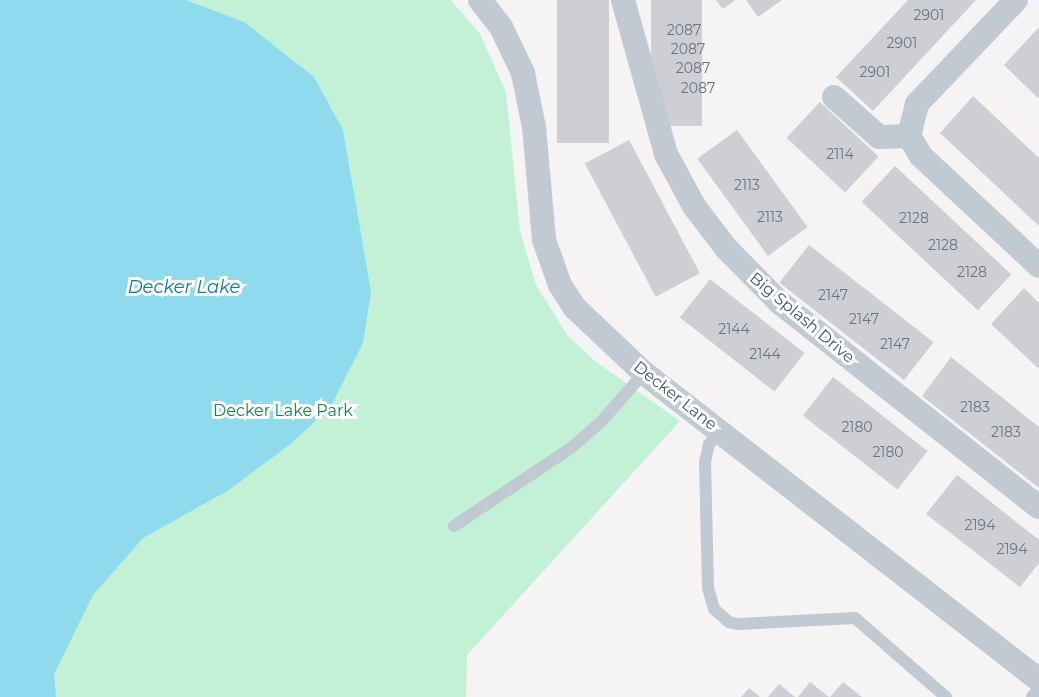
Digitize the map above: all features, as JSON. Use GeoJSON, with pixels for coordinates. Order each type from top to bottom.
{"type":"FeatureCollection","features":[{"type":"Feature","properties":{"kind":"street","name":"Big Splash Drive"},"geometry":{"type":"LineString","coordinates":[[623,0],[666,154],[694,206],[726,248],[779,302],[1039,507]]}},
{"type":"Feature","properties":{"kind":"street"},"geometry":{"type":"LineString","coordinates":[[1016,0],[917,104],[909,136],[921,156],[1039,266]]}},
{"type":"Feature","properties":{"kind":"street","name":"Decker Lane"},"geometry":{"type":"LineString","coordinates":[[486,2],[513,49],[530,98],[544,240],[550,263],[560,285],[585,321],[644,373],[1039,681]]}},
{"type":"Feature","properties":{"kind":"street"},"geometry":{"type":"LineString","coordinates":[[834,98],[879,137],[909,136]]}},
{"type":"Feature","properties":{"kind":"lane"},"geometry":{"type":"LineString","coordinates":[[454,526],[571,448],[600,423],[644,373]]}},
{"type":"Feature","properties":{"kind":"lane"},"geometry":{"type":"LineString","coordinates":[[720,431],[709,444],[705,464],[708,588],[714,609],[729,622],[738,624],[855,618],[946,697]]}},
{"type":"Feature","properties":{"kind":"lane"},"geometry":{"type":"LineString","coordinates":[[1032,697],[1039,689]]}},
{"type":"Feature","properties":{"kind":"green space","name":"Decker Lake Park"},"geometry":{"type":"Polygon","coordinates":[[[0,0],[451,0],[480,34],[506,92],[520,231],[536,285],[568,336],[595,361],[680,421],[467,655],[466,697],[0,697],[0,0]]]}},
{"type":"Feature","properties":{"kind":"water","name":"Decker Lake"},"geometry":{"type":"Polygon","coordinates":[[[0,0],[186,0],[244,22],[314,77],[343,130],[371,292],[363,343],[331,406],[292,443],[229,490],[143,538],[93,595],[54,674],[56,697],[0,697],[0,0]]]}},
{"type":"Feature","properties":{"kind":"building"},"geometry":{"type":"Polygon","coordinates":[[[557,0],[609,0],[609,143],[557,143],[557,0]]]}},
{"type":"Feature","properties":{"kind":"building"},"geometry":{"type":"Polygon","coordinates":[[[651,0],[702,0],[702,126],[651,126],[651,0]]]}},
{"type":"Feature","properties":{"kind":"building"},"geometry":{"type":"Polygon","coordinates":[[[716,0],[735,0],[723,9],[716,0]]]}},
{"type":"Feature","properties":{"kind":"building"},"geometry":{"type":"Polygon","coordinates":[[[746,0],[782,0],[758,17],[746,0]]]}},
{"type":"Feature","properties":{"kind":"building"},"geometry":{"type":"Polygon","coordinates":[[[908,0],[976,0],[873,111],[836,77],[908,0]]]}},
{"type":"Feature","properties":{"kind":"building"},"geometry":{"type":"Polygon","coordinates":[[[1038,28],[1039,30],[1039,99],[1004,65],[1038,28]]]}},
{"type":"Feature","properties":{"kind":"building"},"geometry":{"type":"Polygon","coordinates":[[[973,96],[1039,158],[1039,226],[940,133],[973,96]]]}},
{"type":"Feature","properties":{"kind":"building"},"geometry":{"type":"Polygon","coordinates":[[[820,102],[879,157],[845,192],[787,138],[820,102]]]}},
{"type":"Feature","properties":{"kind":"building"},"geometry":{"type":"Polygon","coordinates":[[[737,130],[808,227],[768,256],[697,159],[737,130]]]}},
{"type":"Feature","properties":{"kind":"building"},"geometry":{"type":"Polygon","coordinates":[[[629,140],[700,273],[656,297],[585,163],[629,140]]]}},
{"type":"Feature","properties":{"kind":"building"},"geometry":{"type":"Polygon","coordinates":[[[895,166],[1011,274],[978,310],[862,202],[895,166]]]}},
{"type":"Feature","properties":{"kind":"building"},"geometry":{"type":"Polygon","coordinates":[[[809,245],[934,342],[904,380],[779,283],[809,245]]]}},
{"type":"Feature","properties":{"kind":"building"},"geometry":{"type":"Polygon","coordinates":[[[710,279],[805,353],[774,391],[680,318],[710,279]]]}},
{"type":"Feature","properties":{"kind":"building"},"geometry":{"type":"Polygon","coordinates":[[[1024,288],[1039,303],[1039,369],[991,324],[1024,288]]]}},
{"type":"Feature","properties":{"kind":"building"},"geometry":{"type":"Polygon","coordinates":[[[951,357],[1039,427],[1039,488],[922,396],[951,357]]]}},
{"type":"Feature","properties":{"kind":"building"},"geometry":{"type":"Polygon","coordinates":[[[833,377],[928,451],[897,489],[803,416],[833,377]]]}},
{"type":"Feature","properties":{"kind":"building"},"geometry":{"type":"Polygon","coordinates":[[[957,475],[1039,540],[1039,563],[1020,587],[926,514],[957,475]]]}},
{"type":"Feature","properties":{"kind":"building"},"geometry":{"type":"Polygon","coordinates":[[[810,682],[829,697],[798,697],[810,682]]]}},
{"type":"Feature","properties":{"kind":"building"},"geometry":{"type":"Polygon","coordinates":[[[843,682],[862,697],[830,697],[843,682]]]}},
{"type":"Feature","properties":{"kind":"building"},"geometry":{"type":"Polygon","coordinates":[[[779,684],[790,693],[795,697],[768,697],[779,684]]]}},
{"type":"Feature","properties":{"kind":"building"},"geometry":{"type":"Polygon","coordinates":[[[749,688],[760,697],[741,697],[749,688]]]}}]}
